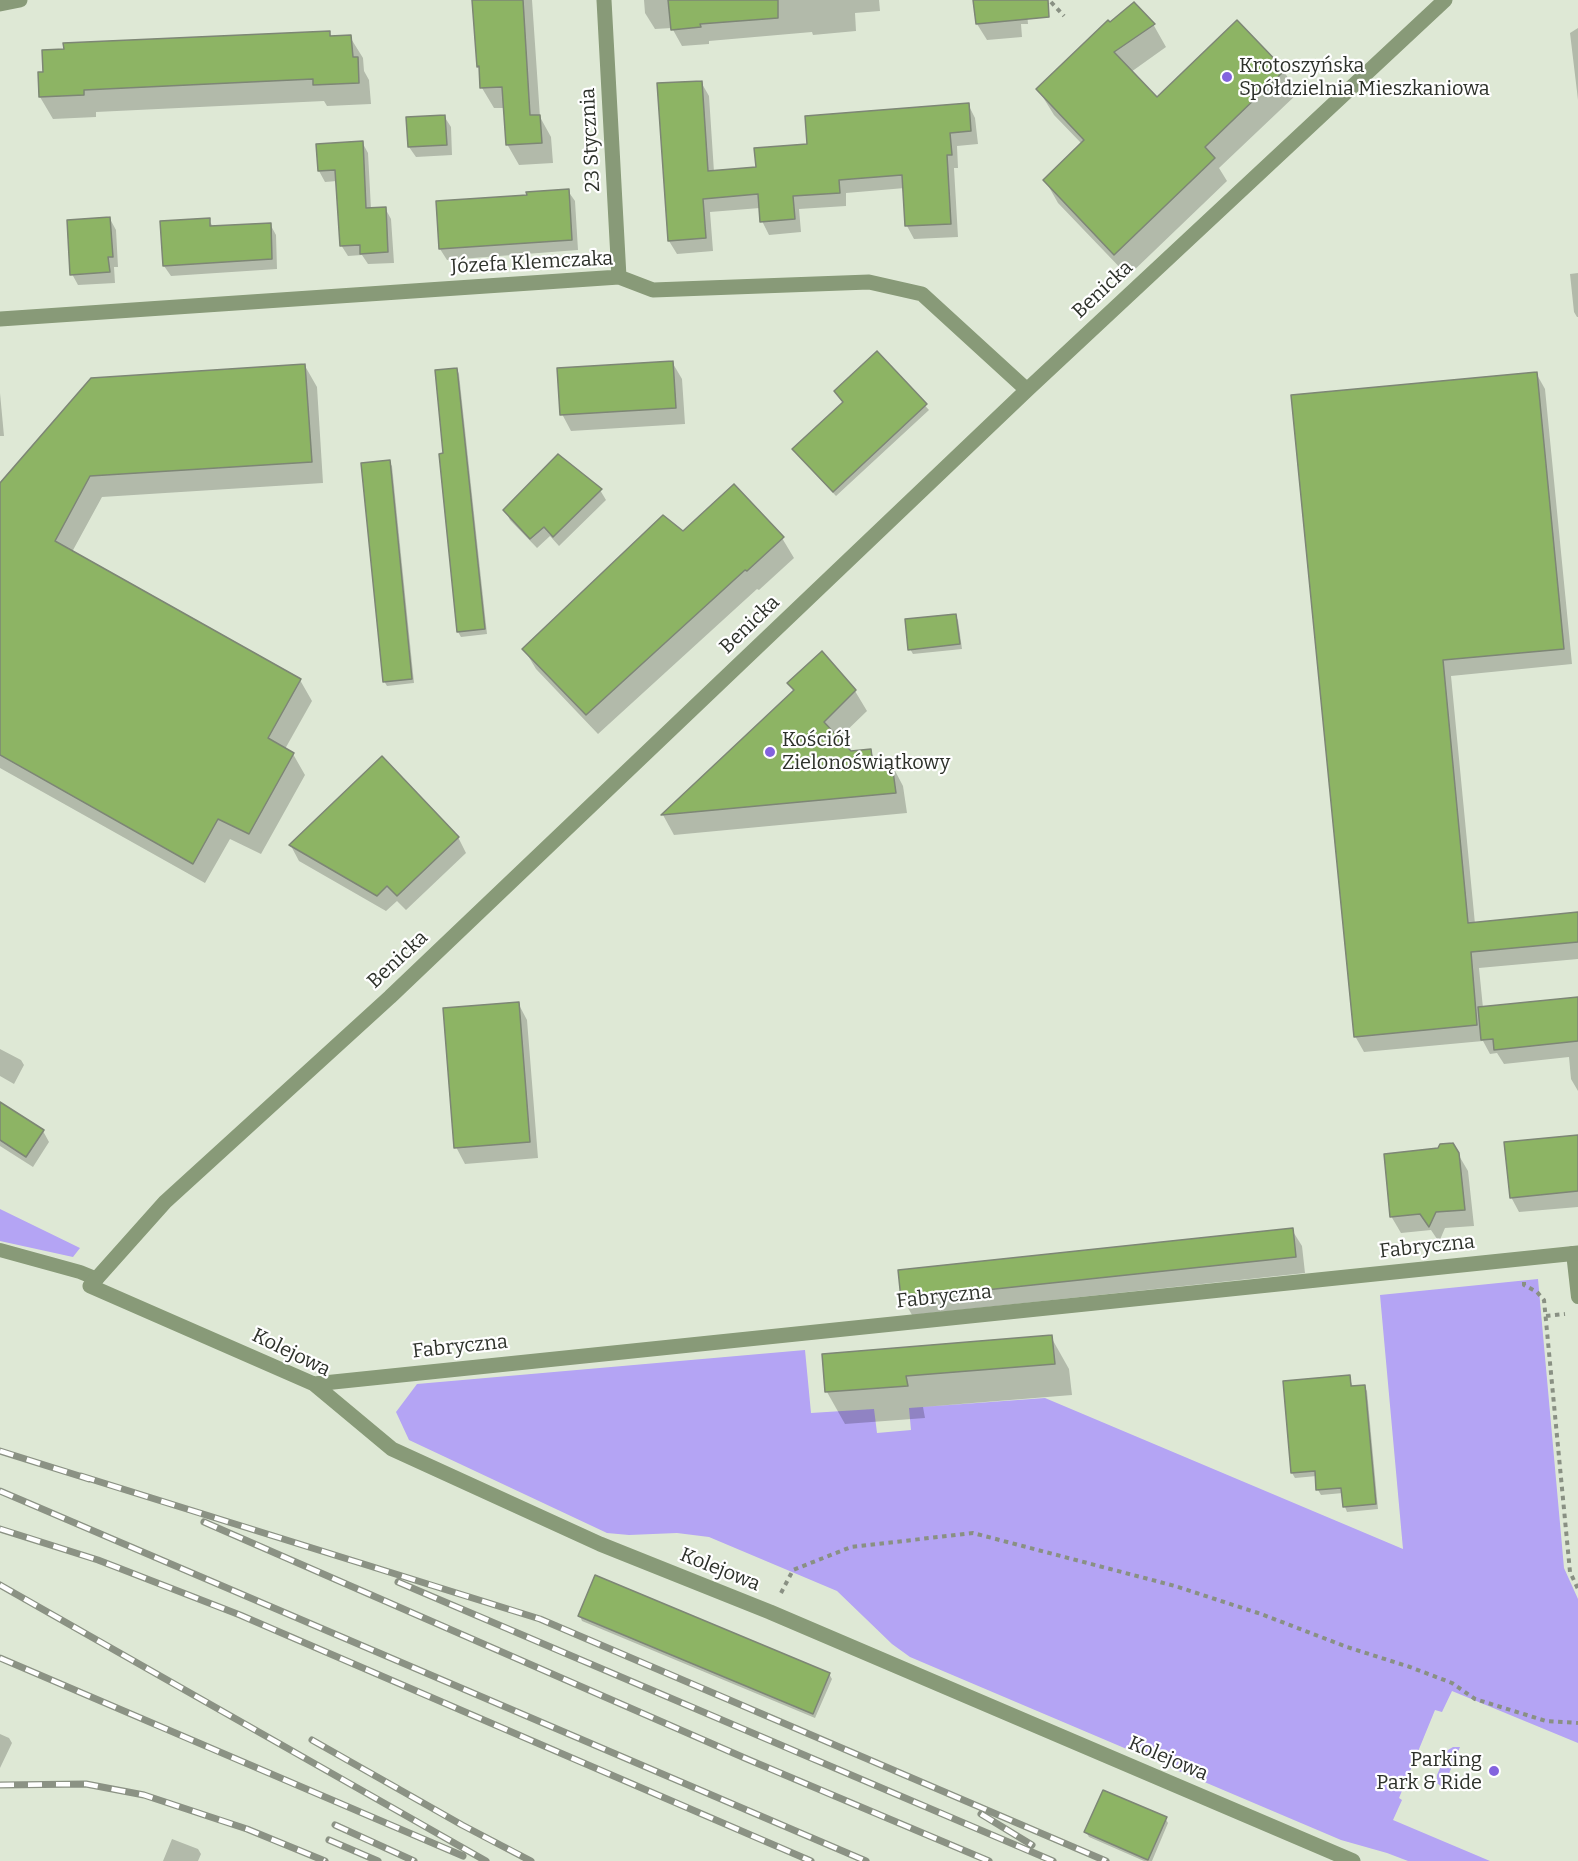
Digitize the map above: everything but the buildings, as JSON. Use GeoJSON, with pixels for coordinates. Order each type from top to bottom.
{"type":"FeatureCollection","features":[{"type":"Feature","properties":{"kind":"street"},"geometry":{"type":"LineString","coordinates":[[0,4],[20,0]]}},
{"type":"Feature","properties":{"kind":"street","name":"23 Stycznia"},"geometry":{"type":"LineString","coordinates":[[604,0],[619,277]]}},
{"type":"Feature","properties":{"kind":"street","name":"Benicka"},"geometry":{"type":"LineString","coordinates":[[94,1282],[165,1202],[390,998],[1027,390],[1445,0]]}},
{"type":"Feature","properties":{"kind":"street","name":"Józefa Klemczaka"},"geometry":{"type":"LineString","coordinates":[[0,319],[619,277],[653,290],[869,282],[922,294],[1027,390]]}},
{"type":"Feature","properties":{"kind":"street","name":"Fabryczna"},"geometry":{"type":"LineString","coordinates":[[314,1384],[1576,1253]]}},
{"type":"Feature","properties":{"kind":"street","name":"Kolejowa"},"geometry":{"type":"LineString","coordinates":[[94,1282],[314,1384],[392,1449],[600,1544],[770,1612],[1352,1861]]}},
{"type":"Feature","properties":{"kind":"lane"},"geometry":{"type":"LineString","coordinates":[[0,1250],[80,1272],[94,1282]]}},
{"type":"Feature","properties":{"kind":"lane"},"geometry":{"type":"LineString","coordinates":[[1576,1253],[1578,1297]]}},
{"type":"Feature","properties":{"kind":"path"},"geometry":{"type":"LineString","coordinates":[[1051,2],[1064,16]]}},
{"type":"Feature","properties":{"kind":"path"},"geometry":{"type":"LineString","coordinates":[[1522,1258],[1524,1285],[1537,1292],[1544,1300],[1570,1572],[1578,1589]]}},
{"type":"Feature","properties":{"kind":"path"},"geometry":{"type":"LineString","coordinates":[[770,1612],[794,1570],[851,1547],[973,1533],[1175,1586],[1410,1667],[1452,1683],[1475,1699],[1546,1721],[1578,1724]]}},
{"type":"Feature","properties":{"kind":"shaded area"},"geometry":{"type":"Polygon","coordinates":[[[0,1209],[80,1248],[73,1257],[0,1241],[0,1209]]]}},
{"type":"Feature","properties":{"kind":"shaded area"},"geometry":{"type":"Polygon","coordinates":[[[1538,1279],[1564,1568],[1578,1599],[1578,1743],[1452,1691],[1442,1712],[1435,1710],[1399,1798],[1402,1800],[1393,1820],[1490,1861],[1408,1861],[1341,1840],[910,1657],[892,1644],[837,1591],[709,1537],[677,1533],[629,1535],[607,1533],[409,1440],[396,1412],[417,1384],[805,1350],[811,1413],[874,1409],[877,1433],[911,1430],[909,1408],[1045,1398],[1403,1549],[1380,1295],[1538,1279]]]}},
{"type":"Feature","properties":{"kind":"shaded area"},"geometry":{"type":"Polygon","coordinates":[[[1460,1747],[1443,1788],[1437,1783],[1437,1775],[1448,1750],[1460,1747]]]}},
{"type":"Feature","properties":{"kind":"railway"},"geometry":{"type":"LineString","coordinates":[[0,1451],[89,1479]]}},
{"type":"Feature","properties":{"kind":"railway"},"geometry":{"type":"LineString","coordinates":[[81,1476],[540,1619],[1106,1861]]}},
{"type":"Feature","properties":{"kind":"railway"},"geometry":{"type":"LineString","coordinates":[[0,1491],[866,1861]]}},
{"type":"Feature","properties":{"kind":"railway"},"geometry":{"type":"LineString","coordinates":[[204,1522],[747,1759],[989,1861]]}},
{"type":"Feature","properties":{"kind":"railway"},"geometry":{"type":"LineString","coordinates":[[0,1529],[98,1560],[240,1615],[811,1861]]}},
{"type":"Feature","properties":{"kind":"railway"},"geometry":{"type":"LineString","coordinates":[[398,1582],[1053,1861]]}},
{"type":"Feature","properties":{"kind":"railway"},"geometry":{"type":"LineString","coordinates":[[0,1585],[486,1861]]}},
{"type":"Feature","properties":{"kind":"railway"},"geometry":{"type":"LineString","coordinates":[[0,1658],[463,1856]]}},
{"type":"Feature","properties":{"kind":"railway"},"geometry":{"type":"LineString","coordinates":[[312,1740],[462,1825],[531,1861]]}},
{"type":"Feature","properties":{"kind":"railway"},"geometry":{"type":"LineString","coordinates":[[0,1785],[86,1784],[144,1795],[247,1829],[325,1861]]}},
{"type":"Feature","properties":{"kind":"railway"},"geometry":{"type":"LineString","coordinates":[[981,1814],[1032,1845]]}},
{"type":"Feature","properties":{"kind":"railway"},"geometry":{"type":"LineString","coordinates":[[335,1825],[414,1861]]}},
{"type":"Feature","properties":{"kind":"railway"},"geometry":{"type":"LineString","coordinates":[[329,1840],[378,1861]]}},
{"type":"Feature","properties":{"kind":"place","name":"Krotoszyńska Spółdzielnia Mieszkaniowa"},"geometry":{"type":"Point","coordinates":[1227,77]}},
{"type":"Feature","properties":{"kind":"place","name":"Kościół Zielonoświątkowy"},"geometry":{"type":"Point","coordinates":[770,752]}},
{"type":"Feature","properties":{"kind":"place","name":"Parking Park & Ride"},"geometry":{"type":"Point","coordinates":[1494,1771]}}]}
